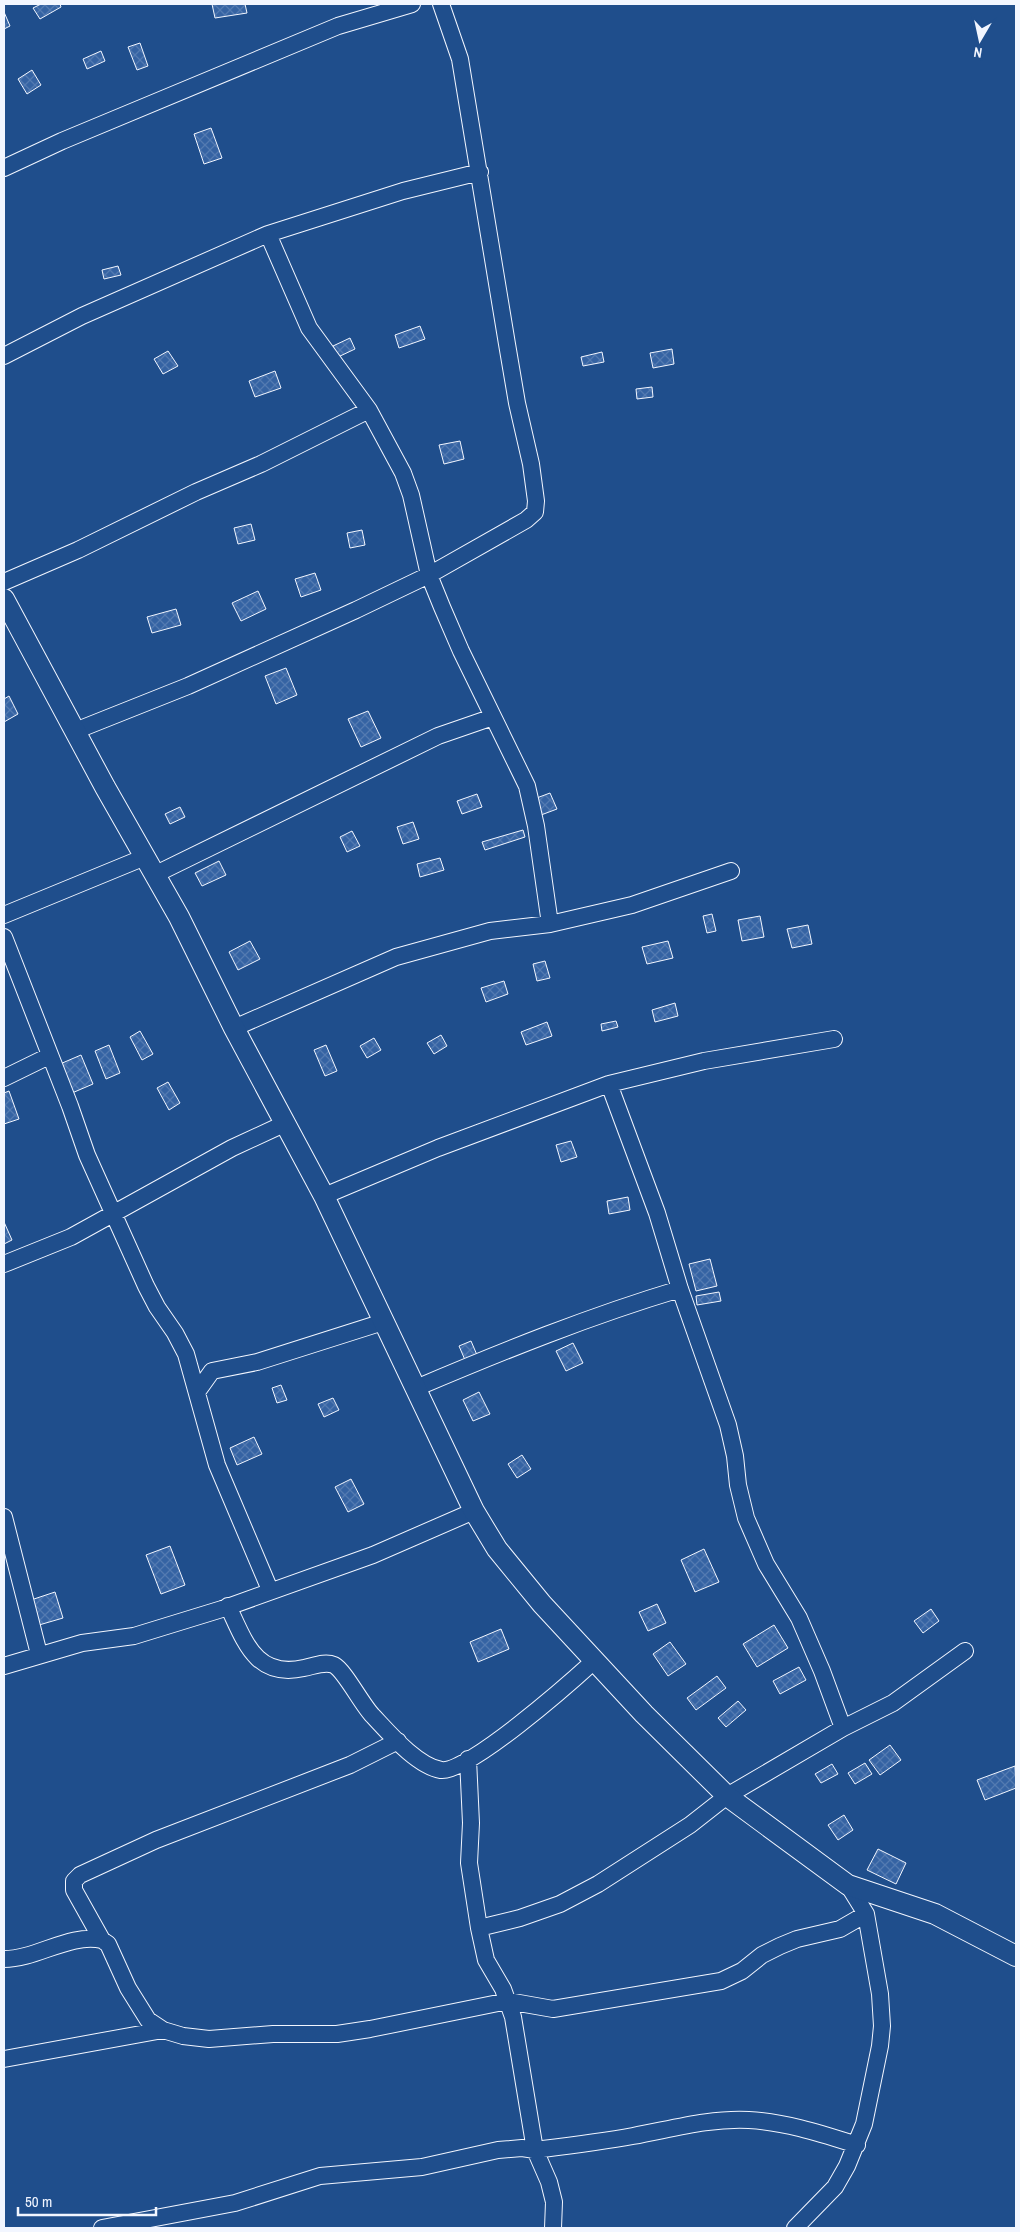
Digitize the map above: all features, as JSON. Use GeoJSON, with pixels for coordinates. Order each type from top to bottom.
{"type":"FeatureCollection","features":[{"type":"Feature","properties":{"kind":"street"},"geometry":{"type":"LineString","coordinates":[[4,168],[62,141],[338,26],[412,4]]}},
{"type":"Feature","properties":{"kind":"street"},"geometry":{"type":"LineString","coordinates":[[75,731],[188,686],[429,575],[526,520],[535,512],[531,464],[513,383],[460,59],[442,4]]}},
{"type":"Feature","properties":{"kind":"street"},"geometry":{"type":"LineString","coordinates":[[4,356],[82,316],[268,234],[403,191],[480,172]]}},
{"type":"Feature","properties":{"kind":"street"},"geometry":{"type":"LineString","coordinates":[[268,234],[309,328],[369,410],[403,473],[411,495],[429,575],[461,651],[527,786],[540,846],[550,924]]}},
{"type":"Feature","properties":{"kind":"street"},"geometry":{"type":"LineString","coordinates":[[4,582],[78,550],[196,492],[261,464],[369,410]]}},
{"type":"Feature","properties":{"kind":"street"},"geometry":{"type":"LineString","coordinates":[[4,599],[207,969],[234,1028],[324,1196],[474,1511],[497,1549],[514,1571],[594,1661],[644,1714],[727,1796],[848,1885],[935,1914],[1016,1956]]}},
{"type":"Feature","properties":{"kind":"street"},"geometry":{"type":"LineString","coordinates":[[4,915],[150,866],[438,736],[492,717]]}},
{"type":"Feature","properties":{"kind":"street"},"geometry":{"type":"LineString","coordinates":[[234,1028],[396,957],[490,931],[550,924],[632,905],[731,871]]}},
{"type":"Feature","properties":{"kind":"street"},"geometry":{"type":"LineString","coordinates":[[4,937],[70,1106],[86,1155],[146,1286],[186,1354],[217,1465],[270,1590]]}},
{"type":"Feature","properties":{"kind":"street"},"geometry":{"type":"LineString","coordinates":[[324,1196],[438,1148],[609,1084],[704,1061],[834,1039]]}},
{"type":"Feature","properties":{"kind":"street"},"geometry":{"type":"LineString","coordinates":[[4,1078],[49,1056]]}},
{"type":"Feature","properties":{"kind":"street"},"geometry":{"type":"LineString","coordinates":[[609,1084],[657,1213],[680,1289],[728,1425],[735,1456],[738,1485],[746,1518],[766,1564],[799,1618],[822,1671],[843,1728]]}},
{"type":"Feature","properties":{"kind":"street"},"geometry":{"type":"LineString","coordinates":[[4,1264],[71,1238],[232,1148],[286,1123]]}},
{"type":"Feature","properties":{"kind":"street"},"geometry":{"type":"LineString","coordinates":[[416,1388],[533,1339],[622,1306],[680,1289]]}},
{"type":"Feature","properties":{"kind":"street"},"geometry":{"type":"LineString","coordinates":[[197,1392],[212,1371],[257,1362],[383,1322]]}},
{"type":"Feature","properties":{"kind":"street"},"geometry":{"type":"LineString","coordinates":[[186,1354],[212,1371]]}},
{"type":"Feature","properties":{"kind":"street"},"geometry":{"type":"LineString","coordinates":[[4,1666],[39,1654],[82,1643],[134,1636],[228,1606],[373,1555],[474,1511]]}},
{"type":"Feature","properties":{"kind":"street"},"geometry":{"type":"LineString","coordinates":[[4,1517],[39,1654]]}},
{"type":"Feature","properties":{"kind":"street"},"geometry":{"type":"LineString","coordinates":[[228,1606],[244,1641],[260,1662],[278,1669],[298,1669],[325,1663],[334,1666],[341,1671],[364,1706],[398,1741],[426,1764],[442,1770],[454,1768],[521,1724],[594,1661]]}},
{"type":"Feature","properties":{"kind":"street"},"geometry":{"type":"LineString","coordinates":[[478,1928],[520,1918],[560,1904],[598,1884],[690,1825],[727,1796],[843,1728],[893,1703],[965,1651]]}},
{"type":"Feature","properties":{"kind":"street"},"geometry":{"type":"LineString","coordinates":[[398,1741],[350,1765],[156,1840],[80,1875],[74,1880],[74,1890],[102,1940],[108,1944],[138,2006],[148,2020],[163,2030],[183,2036],[209,2039],[273,2034],[337,2034],[508,2001],[543,2009],[553,2009],[721,1980],[742,1971],[762,1955],[780,1946],[797,1939],[840,1928],[866,1914]]}},
{"type":"Feature","properties":{"kind":"street"},"geometry":{"type":"LineString","coordinates":[[468,1759],[471,1823],[469,1863],[478,1928],[486,1960],[508,2001],[513,2018],[535,2150],[549,2182],[554,2202],[553,2228]]}},
{"type":"Feature","properties":{"kind":"street"},"geometry":{"type":"LineString","coordinates":[[795,2228],[835,2187],[857,2145],[864,2124],[876,2070],[882,2026],[880,1994],[866,1914],[848,1885]]}},
{"type":"Feature","properties":{"kind":"street"},"geometry":{"type":"LineString","coordinates":[[4,1959],[39,1953],[82,1938],[102,1940]]}},
{"type":"Feature","properties":{"kind":"street"},"geometry":{"type":"LineString","coordinates":[[4,2059],[163,2030]]}},
{"type":"Feature","properties":{"kind":"street"},"geometry":{"type":"LineString","coordinates":[[102,2228],[235,2203],[320,2176],[422,2167],[498,2150],[522,2148],[535,2150],[633,2136],[694,2123],[751,2120],[807,2130],[857,2145]]}},
{"type":"Feature","properties":{"kind":"building"},"geometry":{"type":"Polygon","coordinates":[[[41,4],[60,4],[61,7],[40,19],[33,8],[41,4]]]}},
{"type":"Feature","properties":{"kind":"building"},"geometry":{"type":"Polygon","coordinates":[[[212,4],[245,4],[247,13],[215,18],[212,4]]]}},
{"type":"Feature","properties":{"kind":"building"},"geometry":{"type":"Polygon","coordinates":[[[4,12],[10,26],[4,29],[4,12]]]}},
{"type":"Feature","properties":{"kind":"building"},"geometry":{"type":"Polygon","coordinates":[[[140,43],[148,66],[137,70],[128,47],[140,43]]]}},
{"type":"Feature","properties":{"kind":"building"},"geometry":{"type":"Polygon","coordinates":[[[101,51],[105,61],[87,69],[83,59],[101,51]]]}},
{"type":"Feature","properties":{"kind":"building"},"geometry":{"type":"Polygon","coordinates":[[[32,70],[41,85],[27,94],[18,79],[32,70]]]}},
{"type":"Feature","properties":{"kind":"building"},"geometry":{"type":"Polygon","coordinates":[[[211,128],[222,158],[204,164],[194,134],[211,128]]]}},
{"type":"Feature","properties":{"kind":"building"},"geometry":{"type":"Polygon","coordinates":[[[118,266],[121,275],[104,279],[102,270],[118,266]]]}},
{"type":"Feature","properties":{"kind":"building"},"geometry":{"type":"Polygon","coordinates":[[[420,326],[425,339],[399,348],[395,335],[420,326]]]}},
{"type":"Feature","properties":{"kind":"building"},"geometry":{"type":"Polygon","coordinates":[[[350,338],[355,349],[338,357],[333,346],[350,338]]]}},
{"type":"Feature","properties":{"kind":"building"},"geometry":{"type":"Polygon","coordinates":[[[672,349],[674,364],[653,368],[650,353],[672,349]]]}},
{"type":"Feature","properties":{"kind":"building"},"geometry":{"type":"Polygon","coordinates":[[[168,351],[178,366],[163,374],[154,359],[168,351]]]}},
{"type":"Feature","properties":{"kind":"building"},"geometry":{"type":"Polygon","coordinates":[[[602,352],[604,362],[583,366],[581,357],[602,352]]]}},
{"type":"Feature","properties":{"kind":"building"},"geometry":{"type":"Polygon","coordinates":[[[275,371],[281,388],[255,397],[249,381],[275,371]]]}},
{"type":"Feature","properties":{"kind":"building"},"geometry":{"type":"Polygon","coordinates":[[[652,387],[653,397],[637,399],[636,389],[652,387]]]}},
{"type":"Feature","properties":{"kind":"building"},"geometry":{"type":"Polygon","coordinates":[[[460,441],[464,459],[444,464],[439,445],[460,441]]]}},
{"type":"Feature","properties":{"kind":"building"},"geometry":{"type":"Polygon","coordinates":[[[251,524],[255,540],[238,544],[234,528],[251,524]]]}},
{"type":"Feature","properties":{"kind":"building"},"geometry":{"type":"Polygon","coordinates":[[[362,530],[365,545],[350,548],[347,533],[362,530]]]}},
{"type":"Feature","properties":{"kind":"building"},"geometry":{"type":"Polygon","coordinates":[[[315,573],[321,590],[301,597],[295,579],[315,573]]]}},
{"type":"Feature","properties":{"kind":"building"},"geometry":{"type":"Polygon","coordinates":[[[258,591],[266,609],[241,621],[232,603],[258,591]]]}},
{"type":"Feature","properties":{"kind":"building"},"geometry":{"type":"Polygon","coordinates":[[[176,609],[181,625],[152,633],[147,617],[176,609]]]}},
{"type":"Feature","properties":{"kind":"building"},"geometry":{"type":"Polygon","coordinates":[[[286,668],[297,695],[276,704],[265,676],[286,668]]]}},
{"type":"Feature","properties":{"kind":"building"},"geometry":{"type":"Polygon","coordinates":[[[9,696],[18,714],[4,722],[4,699],[9,696]]]}},
{"type":"Feature","properties":{"kind":"building"},"geometry":{"type":"Polygon","coordinates":[[[368,711],[381,738],[361,747],[348,719],[368,711]]]}},
{"type":"Feature","properties":{"kind":"building"},"geometry":{"type":"Polygon","coordinates":[[[550,793],[557,809],[541,815],[534,799],[550,793]]]}},
{"type":"Feature","properties":{"kind":"building"},"geometry":{"type":"Polygon","coordinates":[[[477,794],[482,807],[462,814],[457,801],[477,794]]]}},
{"type":"Feature","properties":{"kind":"building"},"geometry":{"type":"Polygon","coordinates":[[[180,807],[185,817],[170,824],[165,814],[180,807]]]}},
{"type":"Feature","properties":{"kind":"building"},"geometry":{"type":"Polygon","coordinates":[[[413,822],[419,839],[403,844],[397,827],[413,822]]]}},
{"type":"Feature","properties":{"kind":"building"},"geometry":{"type":"Polygon","coordinates":[[[523,830],[525,837],[485,850],[482,842],[523,830]]]}},
{"type":"Feature","properties":{"kind":"building"},"geometry":{"type":"Polygon","coordinates":[[[352,831],[360,846],[347,852],[340,837],[352,831]]]}},
{"type":"Feature","properties":{"kind":"building"},"geometry":{"type":"Polygon","coordinates":[[[440,858],[444,870],[420,877],[417,864],[440,858]]]}},
{"type":"Feature","properties":{"kind":"building"},"geometry":{"type":"Polygon","coordinates":[[[219,861],[226,875],[202,886],[195,873],[219,861]]]}},
{"type":"Feature","properties":{"kind":"building"},"geometry":{"type":"Polygon","coordinates":[[[712,914],[716,931],[707,933],[703,916],[712,914]]]}},
{"type":"Feature","properties":{"kind":"building"},"geometry":{"type":"Polygon","coordinates":[[[760,916],[764,937],[742,941],[738,920],[760,916]]]}},
{"type":"Feature","properties":{"kind":"building"},"geometry":{"type":"Polygon","coordinates":[[[808,925],[812,944],[792,948],[787,929],[808,925]]]}},
{"type":"Feature","properties":{"kind":"building"},"geometry":{"type":"Polygon","coordinates":[[[250,941],[260,959],[238,970],[229,952],[250,941]]]}},
{"type":"Feature","properties":{"kind":"building"},"geometry":{"type":"Polygon","coordinates":[[[668,941],[673,958],[647,964],[642,947],[668,941]]]}},
{"type":"Feature","properties":{"kind":"building"},"geometry":{"type":"Polygon","coordinates":[[[545,961],[550,978],[537,981],[533,964],[545,961]]]}},
{"type":"Feature","properties":{"kind":"building"},"geometry":{"type":"Polygon","coordinates":[[[504,981],[508,994],[486,1002],[481,988],[504,981]]]}},
{"type":"Feature","properties":{"kind":"building"},"geometry":{"type":"Polygon","coordinates":[[[675,1003],[678,1016],[655,1022],[652,1010],[675,1003]]]}},
{"type":"Feature","properties":{"kind":"building"},"geometry":{"type":"Polygon","coordinates":[[[616,1021],[618,1027],[602,1031],[601,1024],[616,1021]]]}},
{"type":"Feature","properties":{"kind":"building"},"geometry":{"type":"Polygon","coordinates":[[[547,1022],[552,1036],[526,1045],[521,1032],[547,1022]]]}},
{"type":"Feature","properties":{"kind":"building"},"geometry":{"type":"Polygon","coordinates":[[[140,1031],[153,1054],[142,1060],[130,1037],[140,1031]]]}},
{"type":"Feature","properties":{"kind":"building"},"geometry":{"type":"Polygon","coordinates":[[[441,1035],[447,1046],[434,1054],[427,1043],[441,1035]]]}},
{"type":"Feature","properties":{"kind":"building"},"geometry":{"type":"Polygon","coordinates":[[[374,1038],[381,1050],[367,1058],[360,1046],[374,1038]]]}},
{"type":"Feature","properties":{"kind":"building"},"geometry":{"type":"Polygon","coordinates":[[[109,1045],[120,1073],[106,1079],[95,1051],[109,1045]]]}},
{"type":"Feature","properties":{"kind":"building"},"geometry":{"type":"Polygon","coordinates":[[[326,1045],[337,1071],[325,1076],[314,1050],[326,1045]]]}},
{"type":"Feature","properties":{"kind":"building"},"geometry":{"type":"Polygon","coordinates":[[[81,1055],[93,1084],[72,1093],[60,1064],[81,1055]]]}},
{"type":"Feature","properties":{"kind":"building"},"geometry":{"type":"Polygon","coordinates":[[[168,1082],[180,1103],[169,1110],[157,1088],[168,1082]]]}},
{"type":"Feature","properties":{"kind":"building"},"geometry":{"type":"Polygon","coordinates":[[[9,1091],[19,1119],[4,1124],[4,1093],[9,1091]]]}},
{"type":"Feature","properties":{"kind":"building"},"geometry":{"type":"Polygon","coordinates":[[[571,1141],[577,1157],[561,1162],[556,1145],[571,1141]]]}},
{"type":"Feature","properties":{"kind":"building"},"geometry":{"type":"Polygon","coordinates":[[[628,1197],[630,1210],[609,1214],[607,1201],[628,1197]]]}},
{"type":"Feature","properties":{"kind":"building"},"geometry":{"type":"Polygon","coordinates":[[[4,1222],[12,1240],[4,1244],[4,1222]]]}},
{"type":"Feature","properties":{"kind":"building"},"geometry":{"type":"Polygon","coordinates":[[[710,1259],[717,1286],[696,1291],[689,1264],[710,1259]]]}},
{"type":"Feature","properties":{"kind":"building"},"geometry":{"type":"Polygon","coordinates":[[[719,1292],[721,1301],[697,1305],[696,1296],[719,1292]]]}},
{"type":"Feature","properties":{"kind":"building"},"geometry":{"type":"Polygon","coordinates":[[[471,1341],[477,1355],[465,1360],[459,1346],[471,1341]]]}},
{"type":"Feature","properties":{"kind":"building"},"geometry":{"type":"Polygon","coordinates":[[[573,1343],[583,1363],[566,1371],[556,1351],[573,1343]]]}},
{"type":"Feature","properties":{"kind":"building"},"geometry":{"type":"Polygon","coordinates":[[[281,1385],[287,1400],[277,1403],[272,1388],[281,1385]]]}},
{"type":"Feature","properties":{"kind":"building"},"geometry":{"type":"Polygon","coordinates":[[[479,1392],[490,1414],[473,1421],[463,1400],[479,1392]]]}},
{"type":"Feature","properties":{"kind":"building"},"geometry":{"type":"Polygon","coordinates":[[[333,1398],[339,1410],[324,1417],[318,1404],[333,1398]]]}},
{"type":"Feature","properties":{"kind":"building"},"geometry":{"type":"Polygon","coordinates":[[[254,1437],[262,1454],[237,1465],[230,1448],[254,1437]]]}},
{"type":"Feature","properties":{"kind":"building"},"geometry":{"type":"Polygon","coordinates":[[[522,1455],[531,1469],[517,1478],[508,1464],[522,1455]]]}},
{"type":"Feature","properties":{"kind":"building"},"geometry":{"type":"Polygon","coordinates":[[[351,1479],[364,1504],[348,1512],[335,1487],[351,1479]]]}},
{"type":"Feature","properties":{"kind":"building"},"geometry":{"type":"Polygon","coordinates":[[[170,1546],[185,1585],[161,1594],[146,1555],[170,1546]]]}},
{"type":"Feature","properties":{"kind":"building"},"geometry":{"type":"Polygon","coordinates":[[[704,1549],[719,1582],[695,1592],[681,1560],[704,1549]]]}},
{"type":"Feature","properties":{"kind":"building"},"geometry":{"type":"Polygon","coordinates":[[[55,1592],[63,1618],[39,1625],[31,1600],[55,1592]]]}},
{"type":"Feature","properties":{"kind":"building"},"geometry":{"type":"Polygon","coordinates":[[[657,1604],[666,1623],[648,1631],[639,1612],[657,1604]]]}},
{"type":"Feature","properties":{"kind":"building"},"geometry":{"type":"Polygon","coordinates":[[[931,1609],[939,1621],[923,1633],[914,1621],[931,1609]]]}},
{"type":"Feature","properties":{"kind":"building"},"geometry":{"type":"Polygon","coordinates":[[[774,1625],[788,1648],[757,1667],[743,1644],[774,1625]]]}},
{"type":"Feature","properties":{"kind":"building"},"geometry":{"type":"Polygon","coordinates":[[[501,1629],[509,1649],[478,1662],[470,1642],[501,1629]]]}},
{"type":"Feature","properties":{"kind":"building"},"geometry":{"type":"Polygon","coordinates":[[[670,1642],[686,1664],[668,1676],[653,1654],[670,1642]]]}},
{"type":"Feature","properties":{"kind":"building"},"geometry":{"type":"Polygon","coordinates":[[[799,1667],[806,1680],[780,1694],[773,1681],[799,1667]]]}},
{"type":"Feature","properties":{"kind":"building"},"geometry":{"type":"Polygon","coordinates":[[[717,1676],[726,1688],[696,1710],[687,1698],[717,1676]]]}},
{"type":"Feature","properties":{"kind":"building"},"geometry":{"type":"Polygon","coordinates":[[[738,1701],[746,1710],[726,1727],[718,1718],[738,1701]]]}},
{"type":"Feature","properties":{"kind":"building"},"geometry":{"type":"Polygon","coordinates":[[[890,1745],[901,1760],[880,1775],[869,1760],[890,1745]]]}},
{"type":"Feature","properties":{"kind":"building"},"geometry":{"type":"Polygon","coordinates":[[[865,1763],[872,1774],[855,1784],[848,1773],[865,1763]]]}},
{"type":"Feature","properties":{"kind":"building"},"geometry":{"type":"Polygon","coordinates":[[[832,1764],[838,1774],[821,1783],[815,1774],[832,1764]]]}},
{"type":"Feature","properties":{"kind":"building"},"geometry":{"type":"Polygon","coordinates":[[[1015,1766],[1016,1788],[985,1800],[977,1780],[1015,1766]]]}},
{"type":"Feature","properties":{"kind":"building"},"geometry":{"type":"Polygon","coordinates":[[[844,1815],[853,1830],[838,1840],[828,1825],[844,1815]]]}},
{"type":"Feature","properties":{"kind":"building"},"geometry":{"type":"Polygon","coordinates":[[[878,1849],[906,1863],[896,1884],[867,1870],[878,1849]]]}}]}
